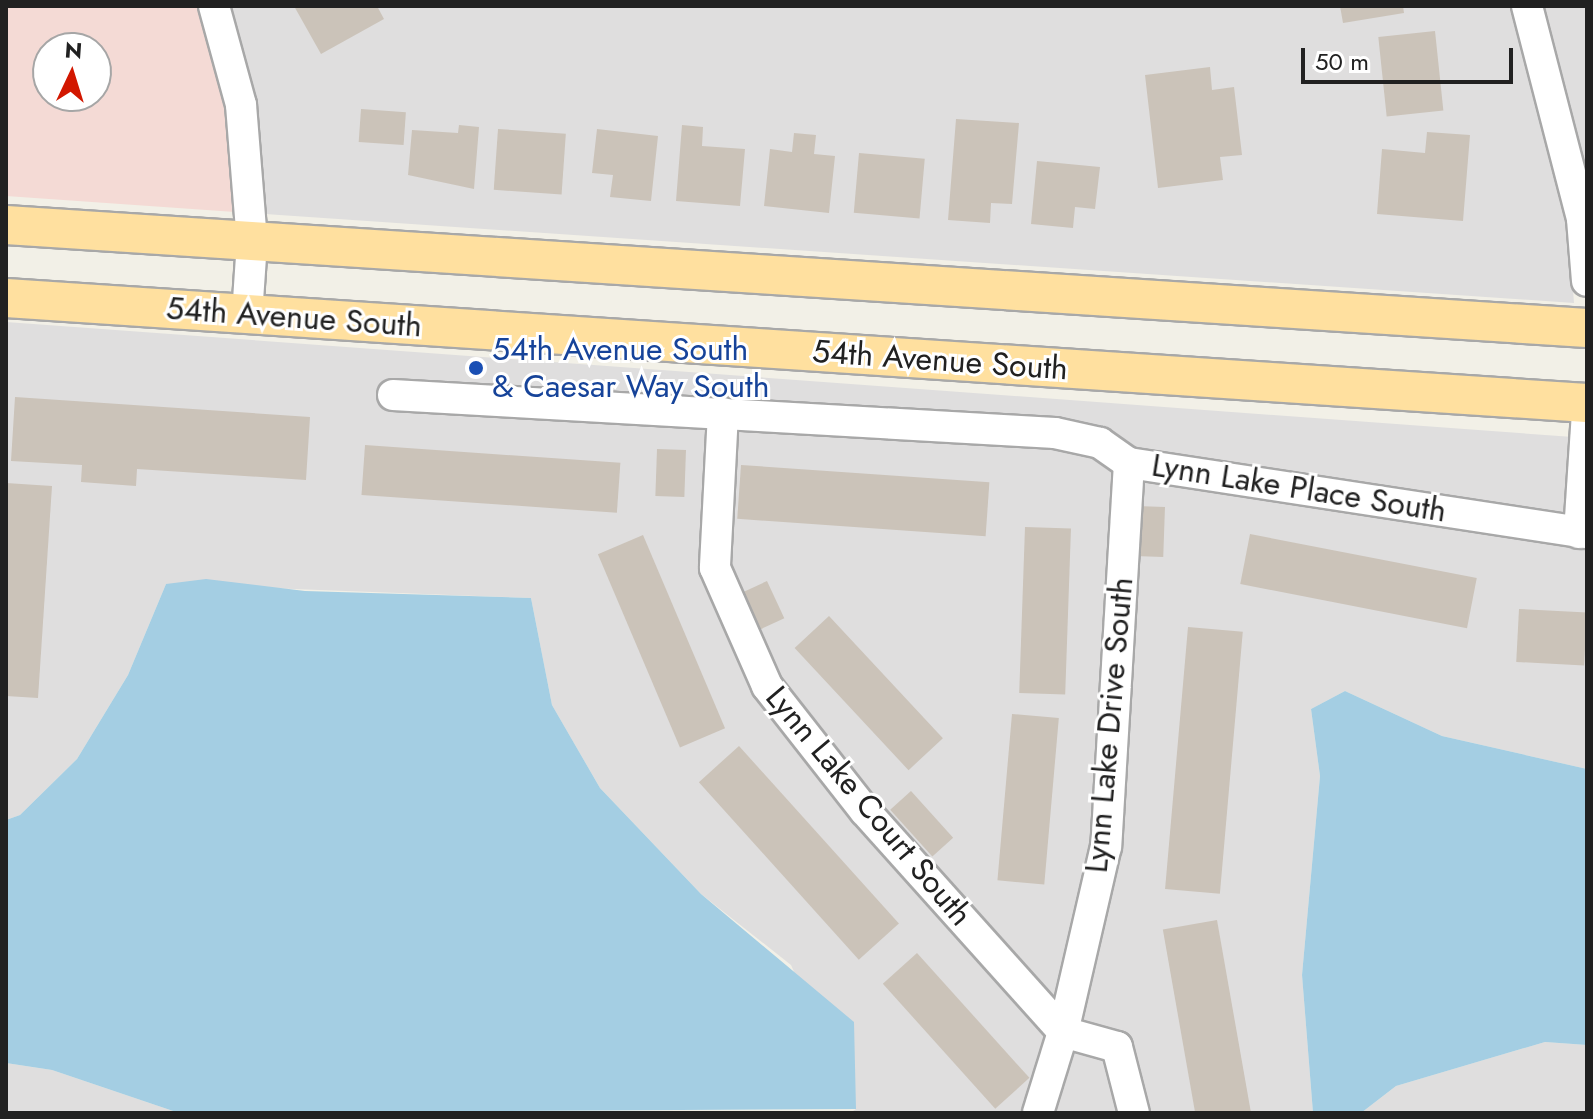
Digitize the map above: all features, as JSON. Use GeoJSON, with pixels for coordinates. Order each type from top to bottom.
{"type":"FeatureCollection","features":[{"type":"Feature","properties":{"kind":"main road"},"geometry":{"type":"LineString","coordinates":[[6,225],[1587,328]]}},
{"type":"Feature","properties":{"kind":"main road","name":"54th Avenue South"},"geometry":{"type":"LineString","coordinates":[[6,298],[1587,403]]}},
{"type":"Feature","properties":{"kind":"street"},"geometry":{"type":"LineString","coordinates":[[214,6],[241,105],[252,242],[247,315]]}},
{"type":"Feature","properties":{"kind":"street"},"geometry":{"type":"LineString","coordinates":[[1527,6],[1582,219],[1587,281]]}},
{"type":"Feature","properties":{"kind":"street","name":"Lynn Lake Place South"},"geometry":{"type":"LineString","coordinates":[[393,395],[1055,433],[1100,443],[1129,463],[1583,533]]}},
{"type":"Feature","properties":{"kind":"street","name":"Lynn Lake Court South"},"geometry":{"type":"LineString","coordinates":[[723,413],[715,568],[767,686],[865,811],[1063,1032]]}},
{"type":"Feature","properties":{"kind":"street"},"geometry":{"type":"LineString","coordinates":[[1583,533],[1587,413]]}},
{"type":"Feature","properties":{"kind":"street","name":"Lynn Lake Drive South"},"geometry":{"type":"LineString","coordinates":[[1038,1113],[1063,1032],[1106,846],[1129,463]]}},
{"type":"Feature","properties":{"kind":"street"},"geometry":{"type":"LineString","coordinates":[[1063,1032],[1117,1047],[1134,1113]]}},
{"type":"Feature","properties":{"kind":"shaded area"},"geometry":{"type":"Polygon","coordinates":[[[6,6],[199,6],[226,108],[235,212],[6,196],[6,6]]]}},
{"type":"Feature","properties":{"kind":"shaded area"},"geometry":{"type":"Polygon","coordinates":[[[230,6],[1512,6],[1568,222],[1574,303],[265,214],[256,103],[230,6]]]}},
{"type":"Feature","properties":{"kind":"shaded area"},"geometry":{"type":"Polygon","coordinates":[[[1542,6],[1587,6],[1587,177],[1542,6]]]}},
{"type":"Feature","properties":{"kind":"shaded area"},"geometry":{"type":"Polygon","coordinates":[[[6,322],[1587,438],[1587,769],[1442,736],[1345,691],[1311,709],[1320,776],[1302,975],[1313,1113],[850,1113],[856,1109],[791,965],[701,894],[600,788],[552,705],[531,598],[166,584],[128,675],[77,759],[20,815],[6,820],[6,322]]]}},
{"type":"Feature","properties":{"kind":"shaded area"},"geometry":{"type":"Polygon","coordinates":[[[1545,1042],[1587,1045],[1587,1113],[1361,1113],[1396,1086],[1545,1042]]]}},
{"type":"Feature","properties":{"kind":"shaded area"},"geometry":{"type":"Polygon","coordinates":[[[6,1063],[52,1070],[179,1113],[6,1113],[6,1063]]]}},
{"type":"Feature","properties":{"kind":"water"},"geometry":{"type":"Polygon","coordinates":[[[206,579],[305,591],[531,598],[552,705],[600,788],[701,894],[854,1022],[856,1109],[179,1113],[52,1070],[6,1063],[6,820],[20,815],[77,759],[128,675],[166,584],[206,579]]]}},
{"type":"Feature","properties":{"kind":"water"},"geometry":{"type":"Polygon","coordinates":[[[1345,691],[1442,736],[1587,769],[1587,1045],[1545,1042],[1396,1086],[1361,1113],[1313,1113],[1302,975],[1320,776],[1311,709],[1345,691]]]}},
{"type":"Feature","properties":{"kind":"building"},"geometry":{"type":"Polygon","coordinates":[[[294,6],[377,6],[384,19],[321,54],[294,6]]]}},
{"type":"Feature","properties":{"kind":"building"},"geometry":{"type":"Polygon","coordinates":[[[1340,6],[1403,6],[1404,13],[1343,23],[1340,6]]]}},
{"type":"Feature","properties":{"kind":"building"},"geometry":{"type":"Polygon","coordinates":[[[1435,31],[1443,111],[1387,117],[1378,37],[1435,31]]]}},
{"type":"Feature","properties":{"kind":"building"},"geometry":{"type":"Polygon","coordinates":[[[1210,67],[1212,90],[1234,87],[1242,155],[1220,157],[1223,180],[1158,188],[1145,75],[1210,67]]]}},
{"type":"Feature","properties":{"kind":"building"},"geometry":{"type":"Polygon","coordinates":[[[361,109],[406,112],[404,145],[359,142],[361,109]]]}},
{"type":"Feature","properties":{"kind":"building"},"geometry":{"type":"Polygon","coordinates":[[[956,119],[1019,123],[1012,204],[991,203],[990,223],[948,220],[956,119]]]}},
{"type":"Feature","properties":{"kind":"building"},"geometry":{"type":"Polygon","coordinates":[[[459,125],[479,127],[474,189],[408,175],[412,130],[458,133],[459,125]]]}},
{"type":"Feature","properties":{"kind":"building"},"geometry":{"type":"Polygon","coordinates":[[[682,125],[703,127],[702,146],[745,149],[740,206],[676,201],[682,125]]]}},
{"type":"Feature","properties":{"kind":"building"},"geometry":{"type":"Polygon","coordinates":[[[498,129],[566,134],[562,195],[494,190],[498,129]]]}},
{"type":"Feature","properties":{"kind":"building"},"geometry":{"type":"Polygon","coordinates":[[[597,129],[658,136],[651,201],[610,197],[613,175],[592,173],[597,129]]]}},
{"type":"Feature","properties":{"kind":"building"},"geometry":{"type":"Polygon","coordinates":[[[1427,132],[1470,135],[1463,221],[1377,214],[1382,149],[1425,153],[1427,132]]]}},
{"type":"Feature","properties":{"kind":"building"},"geometry":{"type":"Polygon","coordinates":[[[794,133],[816,135],[814,154],[835,156],[829,213],[764,206],[770,149],[792,152],[794,133]]]}},
{"type":"Feature","properties":{"kind":"building"},"geometry":{"type":"Polygon","coordinates":[[[859,153],[925,159],[920,219],[854,213],[859,153]]]}},
{"type":"Feature","properties":{"kind":"building"},"geometry":{"type":"Polygon","coordinates":[[[1037,161],[1100,167],[1095,209],[1075,207],[1073,228],[1031,224],[1037,161]]]}},
{"type":"Feature","properties":{"kind":"building"},"geometry":{"type":"Polygon","coordinates":[[[15,397],[310,417],[306,480],[137,469],[136,486],[81,482],[82,465],[11,461],[15,397]]]}},
{"type":"Feature","properties":{"kind":"building"},"geometry":{"type":"Polygon","coordinates":[[[365,445],[620,463],[617,513],[362,495],[365,445]]]}},
{"type":"Feature","properties":{"kind":"building"},"geometry":{"type":"Polygon","coordinates":[[[657,449],[686,450],[684,497],[655,496],[657,449]]]}},
{"type":"Feature","properties":{"kind":"building"},"geometry":{"type":"Polygon","coordinates":[[[741,465],[989,482],[986,536],[737,519],[741,465]]]}},
{"type":"Feature","properties":{"kind":"building"},"geometry":{"type":"Polygon","coordinates":[[[6,483],[52,486],[38,698],[6,696],[6,483]]]}},
{"type":"Feature","properties":{"kind":"building"},"geometry":{"type":"Polygon","coordinates":[[[1136,506],[1165,507],[1163,557],[1134,556],[1136,506]]]}},
{"type":"Feature","properties":{"kind":"building"},"geometry":{"type":"Polygon","coordinates":[[[1025,527],[1071,529],[1065,695],[1019,693],[1025,527]]]}},
{"type":"Feature","properties":{"kind":"building"},"geometry":{"type":"Polygon","coordinates":[[[1250,534],[1477,578],[1467,628],[1240,584],[1250,534]]]}},
{"type":"Feature","properties":{"kind":"building"},"geometry":{"type":"Polygon","coordinates":[[[643,535],[725,728],[680,747],[598,554],[643,535]]]}},
{"type":"Feature","properties":{"kind":"building"},"geometry":{"type":"Polygon","coordinates":[[[767,581],[784,618],[758,630],[741,593],[767,581]]]}},
{"type":"Feature","properties":{"kind":"building"},"geometry":{"type":"Polygon","coordinates":[[[1519,609],[1587,613],[1584,665],[1516,662],[1519,609]]]}},
{"type":"Feature","properties":{"kind":"building"},"geometry":{"type":"Polygon","coordinates":[[[829,616],[943,738],[909,770],[795,648],[829,616]]]}},
{"type":"Feature","properties":{"kind":"building"},"geometry":{"type":"Polygon","coordinates":[[[1188,627],[1243,632],[1220,894],[1165,889],[1188,627]]]}},
{"type":"Feature","properties":{"kind":"building"},"geometry":{"type":"Polygon","coordinates":[[[1012,714],[1059,718],[1044,884],[997,880],[1012,714]]]}},
{"type":"Feature","properties":{"kind":"building"},"geometry":{"type":"Polygon","coordinates":[[[739,746],[899,924],[859,960],[699,782],[739,746]]]}},
{"type":"Feature","properties":{"kind":"building"},"geometry":{"type":"Polygon","coordinates":[[[911,791],[953,838],[932,857],[890,810],[911,791]]]}},
{"type":"Feature","properties":{"kind":"building"},"geometry":{"type":"Polygon","coordinates":[[[1217,920],[1251,1113],[1195,1113],[1163,930],[1217,920]]]}},
{"type":"Feature","properties":{"kind":"building"},"geometry":{"type":"Polygon","coordinates":[[[917,953],[1029,1078],[995,1109],[883,984],[917,953]]]}},
{"type":"Feature","properties":{"kind":"place","name":"54th Avenue South & Caesar Way South"},"geometry":{"type":"Point","coordinates":[476,368]}}]}
